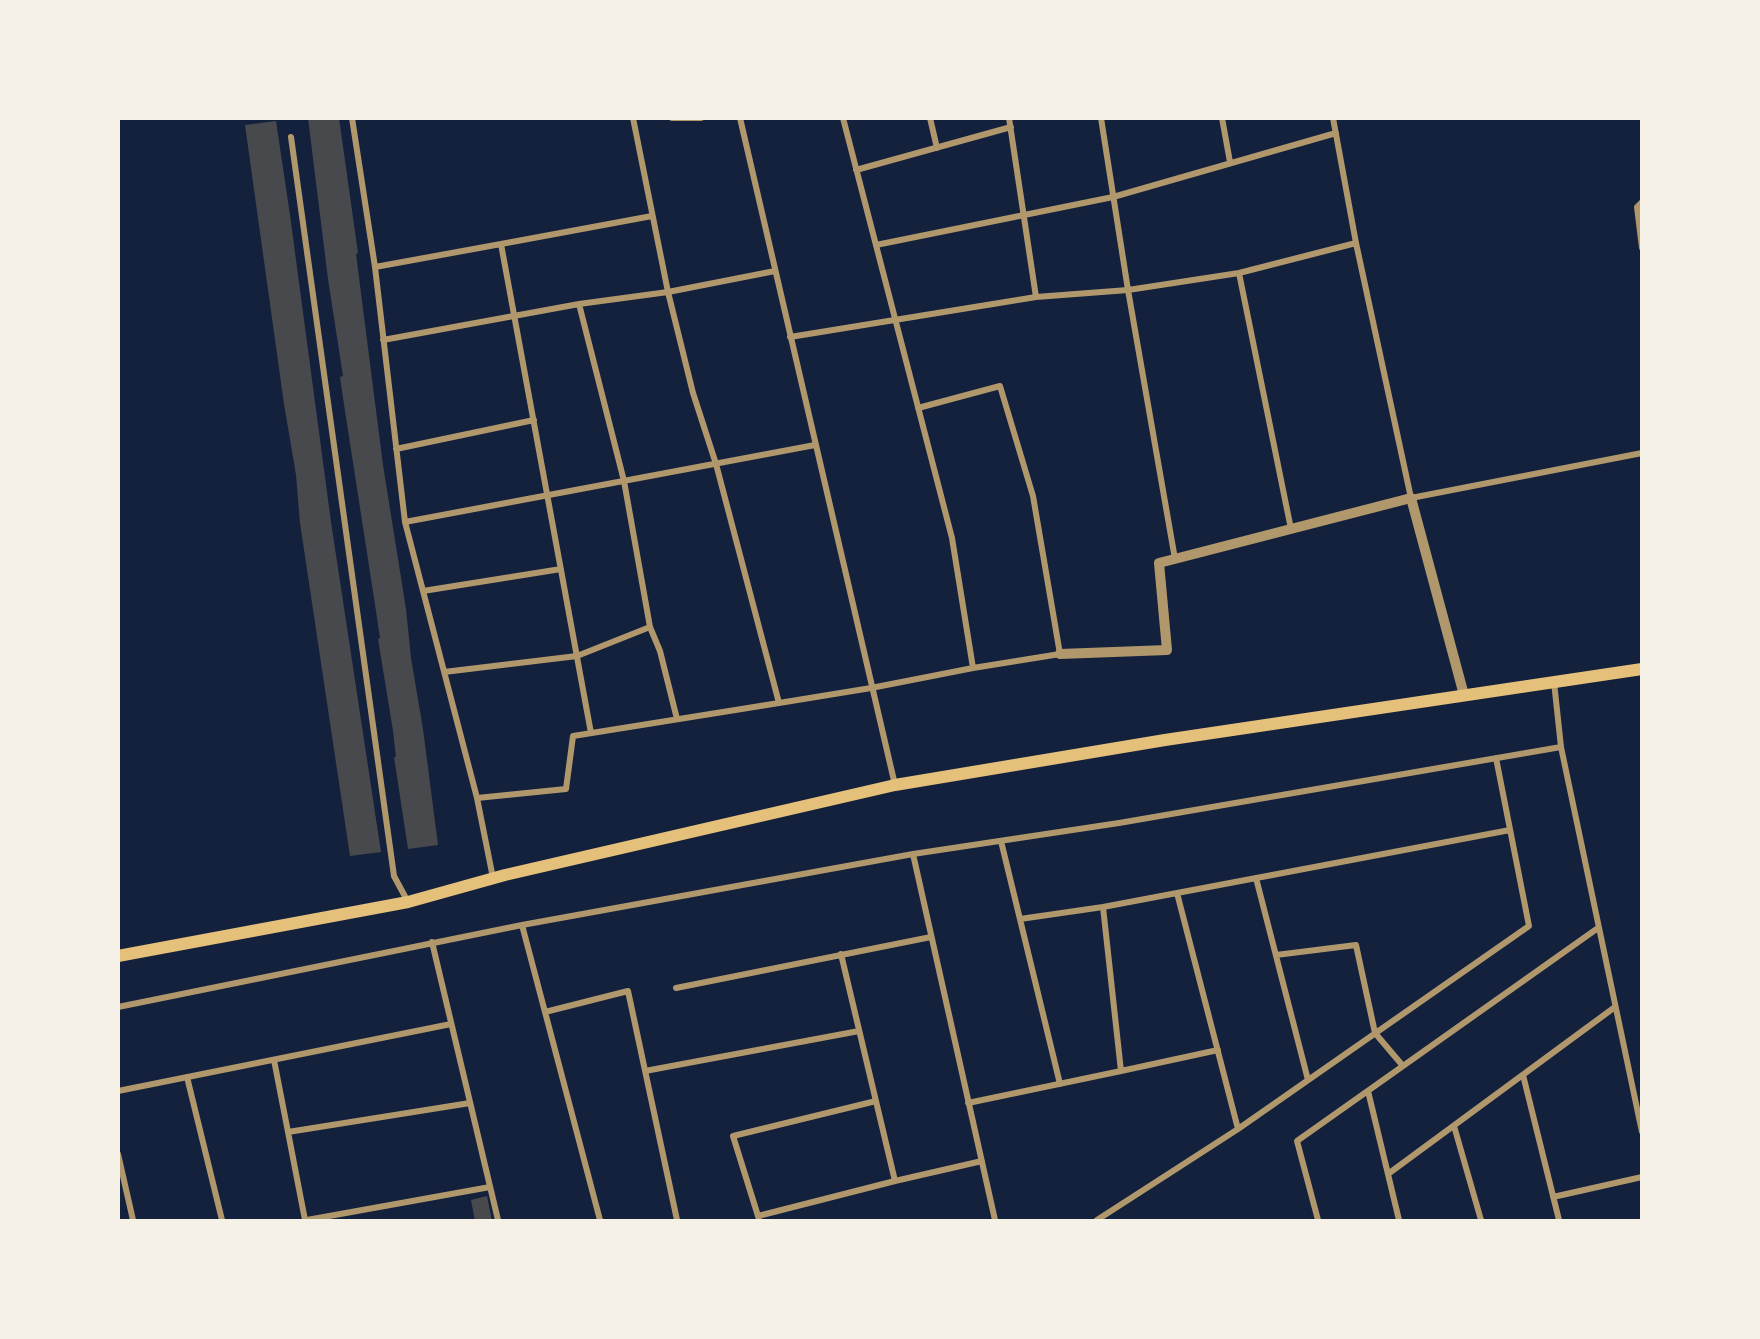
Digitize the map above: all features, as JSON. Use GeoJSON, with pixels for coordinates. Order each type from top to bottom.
{"type":"FeatureCollection","features":[{"type":"Feature","properties":{"kind":"main road"},"geometry":{"type":"LineString","coordinates":[[118,956],[408,902],[493,878],[895,784],[1165,740],[1641,669]]}},
{"type":"Feature","properties":{"kind":"street"},"geometry":{"type":"LineString","coordinates":[[352,118],[375,267],[405,522],[477,798],[493,878]]}},
{"type":"Feature","properties":{"kind":"street"},"geometry":{"type":"LineString","coordinates":[[633,118],[668,291],[693,393],[716,465],[779,703]]}},
{"type":"Feature","properties":{"kind":"street"},"geometry":{"type":"LineString","coordinates":[[672,118],[700,118]]}},
{"type":"Feature","properties":{"kind":"street"},"geometry":{"type":"LineString","coordinates":[[740,118],[895,784]]}},
{"type":"Feature","properties":{"kind":"street"},"geometry":{"type":"LineString","coordinates":[[843,118],[952,538],[973,668]]}},
{"type":"Feature","properties":{"kind":"street"},"geometry":{"type":"LineString","coordinates":[[930,118],[937,148]]}},
{"type":"Feature","properties":{"kind":"street"},"geometry":{"type":"LineString","coordinates":[[1009,118],[1036,297]]}},
{"type":"Feature","properties":{"kind":"street"},"geometry":{"type":"LineString","coordinates":[[1101,118],[1128,290],[1175,559]]}},
{"type":"Feature","properties":{"kind":"street"},"geometry":{"type":"LineString","coordinates":[[1222,118],[1230,162]]}},
{"type":"Feature","properties":{"kind":"street"},"geometry":{"type":"LineString","coordinates":[[1333,118],[1356,243],[1411,498],[1464,695]]}},
{"type":"Feature","properties":{"kind":"street"},"geometry":{"type":"LineString","coordinates":[[856,170],[1011,127]]}},
{"type":"Feature","properties":{"kind":"street"},"geometry":{"type":"LineString","coordinates":[[876,245],[1113,197],[1336,133]]}},
{"type":"Feature","properties":{"kind":"street"},"geometry":{"type":"LineString","coordinates":[[291,138],[394,876],[408,902]]}},
{"type":"Feature","properties":{"kind":"street"},"geometry":{"type":"LineString","coordinates":[[1641,202],[1637,207],[1641,248]]}},
{"type":"Feature","properties":{"kind":"street"},"geometry":{"type":"LineString","coordinates":[[375,267],[652,216]]}},
{"type":"Feature","properties":{"kind":"street"},"geometry":{"type":"LineString","coordinates":[[501,243],[591,733]]}},
{"type":"Feature","properties":{"kind":"street"},"geometry":{"type":"LineString","coordinates":[[790,337],[1036,297],[1128,290],[1239,273],[1356,243]]}},
{"type":"Feature","properties":{"kind":"street"},"geometry":{"type":"LineString","coordinates":[[383,340],[776,271]]}},
{"type":"Feature","properties":{"kind":"street"},"geometry":{"type":"LineString","coordinates":[[1239,273],[1290,529]]}},
{"type":"Feature","properties":{"kind":"street"},"geometry":{"type":"LineString","coordinates":[[579,304],[624,481],[650,627],[660,651],[677,719]]}},
{"type":"Feature","properties":{"kind":"street"},"geometry":{"type":"LineString","coordinates":[[918,408],[1000,386],[1033,496],[1060,654]]}},
{"type":"Feature","properties":{"kind":"street"},"geometry":{"type":"LineString","coordinates":[[396,449],[534,420]]}},
{"type":"Feature","properties":{"kind":"street"},"geometry":{"type":"LineString","coordinates":[[405,522],[815,445]]}},
{"type":"Feature","properties":{"kind":"street"},"geometry":{"type":"LineString","coordinates":[[477,798],[566,789],[573,736],[871,688],[1060,654],[1167,650],[1159,563],[1411,498],[1641,453]]}},
{"type":"Feature","properties":{"kind":"street"},"geometry":{"type":"LineString","coordinates":[[423,591],[561,569]]}},
{"type":"Feature","properties":{"kind":"street"},"geometry":{"type":"LineString","coordinates":[[444,672],[577,656],[650,627]]}},
{"type":"Feature","properties":{"kind":"street"},"geometry":{"type":"LineString","coordinates":[[1554,682],[1560,747],[1641,1128]]}},
{"type":"Feature","properties":{"kind":"street"},"geometry":{"type":"LineString","coordinates":[[118,1007],[432,942],[913,854],[1119,823],[1560,747]]}},
{"type":"Feature","properties":{"kind":"street"},"geometry":{"type":"LineString","coordinates":[[1097,1221],[1238,1129],[1529,926],[1496,758]]}},
{"type":"Feature","properties":{"kind":"street"},"geometry":{"type":"LineString","coordinates":[[1020,919],[1103,907],[1510,830]]}},
{"type":"Feature","properties":{"kind":"street"},"geometry":{"type":"LineString","coordinates":[[1001,841],[1060,1084]]}},
{"type":"Feature","properties":{"kind":"street"},"geometry":{"type":"LineString","coordinates":[[913,854],[994,1221]]}},
{"type":"Feature","properties":{"kind":"street"},"geometry":{"type":"LineString","coordinates":[[1256,878],[1308,1080]]}},
{"type":"Feature","properties":{"kind":"street"},"geometry":{"type":"LineString","coordinates":[[1177,893],[1238,1129]]}},
{"type":"Feature","properties":{"kind":"street"},"geometry":{"type":"LineString","coordinates":[[1103,907],[1120,1071]]}},
{"type":"Feature","properties":{"kind":"street"},"geometry":{"type":"LineString","coordinates":[[522,925],[600,1221]]}},
{"type":"Feature","properties":{"kind":"street"},"geometry":{"type":"LineString","coordinates":[[1318,1221],[1297,1141],[1598,928]]}},
{"type":"Feature","properties":{"kind":"street"},"geometry":{"type":"LineString","coordinates":[[676,988],[931,937]]}},
{"type":"Feature","properties":{"kind":"street"},"geometry":{"type":"LineString","coordinates":[[432,942],[498,1221]]}},
{"type":"Feature","properties":{"kind":"street"},"geometry":{"type":"LineString","coordinates":[[1276,955],[1356,945],[1375,1033],[1403,1066]]}},
{"type":"Feature","properties":{"kind":"street"},"geometry":{"type":"LineString","coordinates":[[841,954],[894,1181]]}},
{"type":"Feature","properties":{"kind":"street"},"geometry":{"type":"LineString","coordinates":[[545,1012],[628,991],[677,1221]]}},
{"type":"Feature","properties":{"kind":"street"},"geometry":{"type":"LineString","coordinates":[[1388,1174],[1615,1007]]}},
{"type":"Feature","properties":{"kind":"street"},"geometry":{"type":"LineString","coordinates":[[118,1091],[451,1024]]}},
{"type":"Feature","properties":{"kind":"street"},"geometry":{"type":"LineString","coordinates":[[645,1071],[859,1031]]}},
{"type":"Feature","properties":{"kind":"street"},"geometry":{"type":"LineString","coordinates":[[968,1103],[1218,1050]]}},
{"type":"Feature","properties":{"kind":"street"},"geometry":{"type":"LineString","coordinates":[[274,1060],[306,1221],[490,1187]]}},
{"type":"Feature","properties":{"kind":"street"},"geometry":{"type":"LineString","coordinates":[[1522,1075],[1559,1221]]}},
{"type":"Feature","properties":{"kind":"street"},"geometry":{"type":"LineString","coordinates":[[187,1077],[222,1221]]}},
{"type":"Feature","properties":{"kind":"street"},"geometry":{"type":"LineString","coordinates":[[1368,1090],[1399,1221]]}},
{"type":"Feature","properties":{"kind":"street"},"geometry":{"type":"LineString","coordinates":[[876,1101],[733,1136],[759,1218],[894,1181],[982,1161]]}},
{"type":"Feature","properties":{"kind":"street"},"geometry":{"type":"LineString","coordinates":[[288,1132],[470,1103]]}},
{"type":"Feature","properties":{"kind":"street"},"geometry":{"type":"LineString","coordinates":[[1454,1126],[1481,1221]]}},
{"type":"Feature","properties":{"kind":"street"},"geometry":{"type":"LineString","coordinates":[[118,1154],[133,1221]]}},
{"type":"Feature","properties":{"kind":"street"},"geometry":{"type":"LineString","coordinates":[[1553,1197],[1641,1177]]}},
{"type":"Feature","properties":{"kind":"building"},"geometry":{"type":"Polygon","coordinates":[[[308,118],[339,118],[358,253],[356,254],[383,465],[406,609],[438,845],[408,849],[394,757],[396,757],[393,731],[378,639],[380,638],[340,377],[343,376],[328,279],[308,118]]]}},
{"type":"Feature","properties":{"kind":"building"},"geometry":{"type":"Polygon","coordinates":[[[276,121],[331,522],[381,852],[350,856],[300,523],[296,475],[245,125],[276,121]]]}},
{"type":"Feature","properties":{"kind":"building"},"geometry":{"type":"Polygon","coordinates":[[[487,1196],[492,1221],[475,1221],[471,1200],[487,1196]]]}}]}
